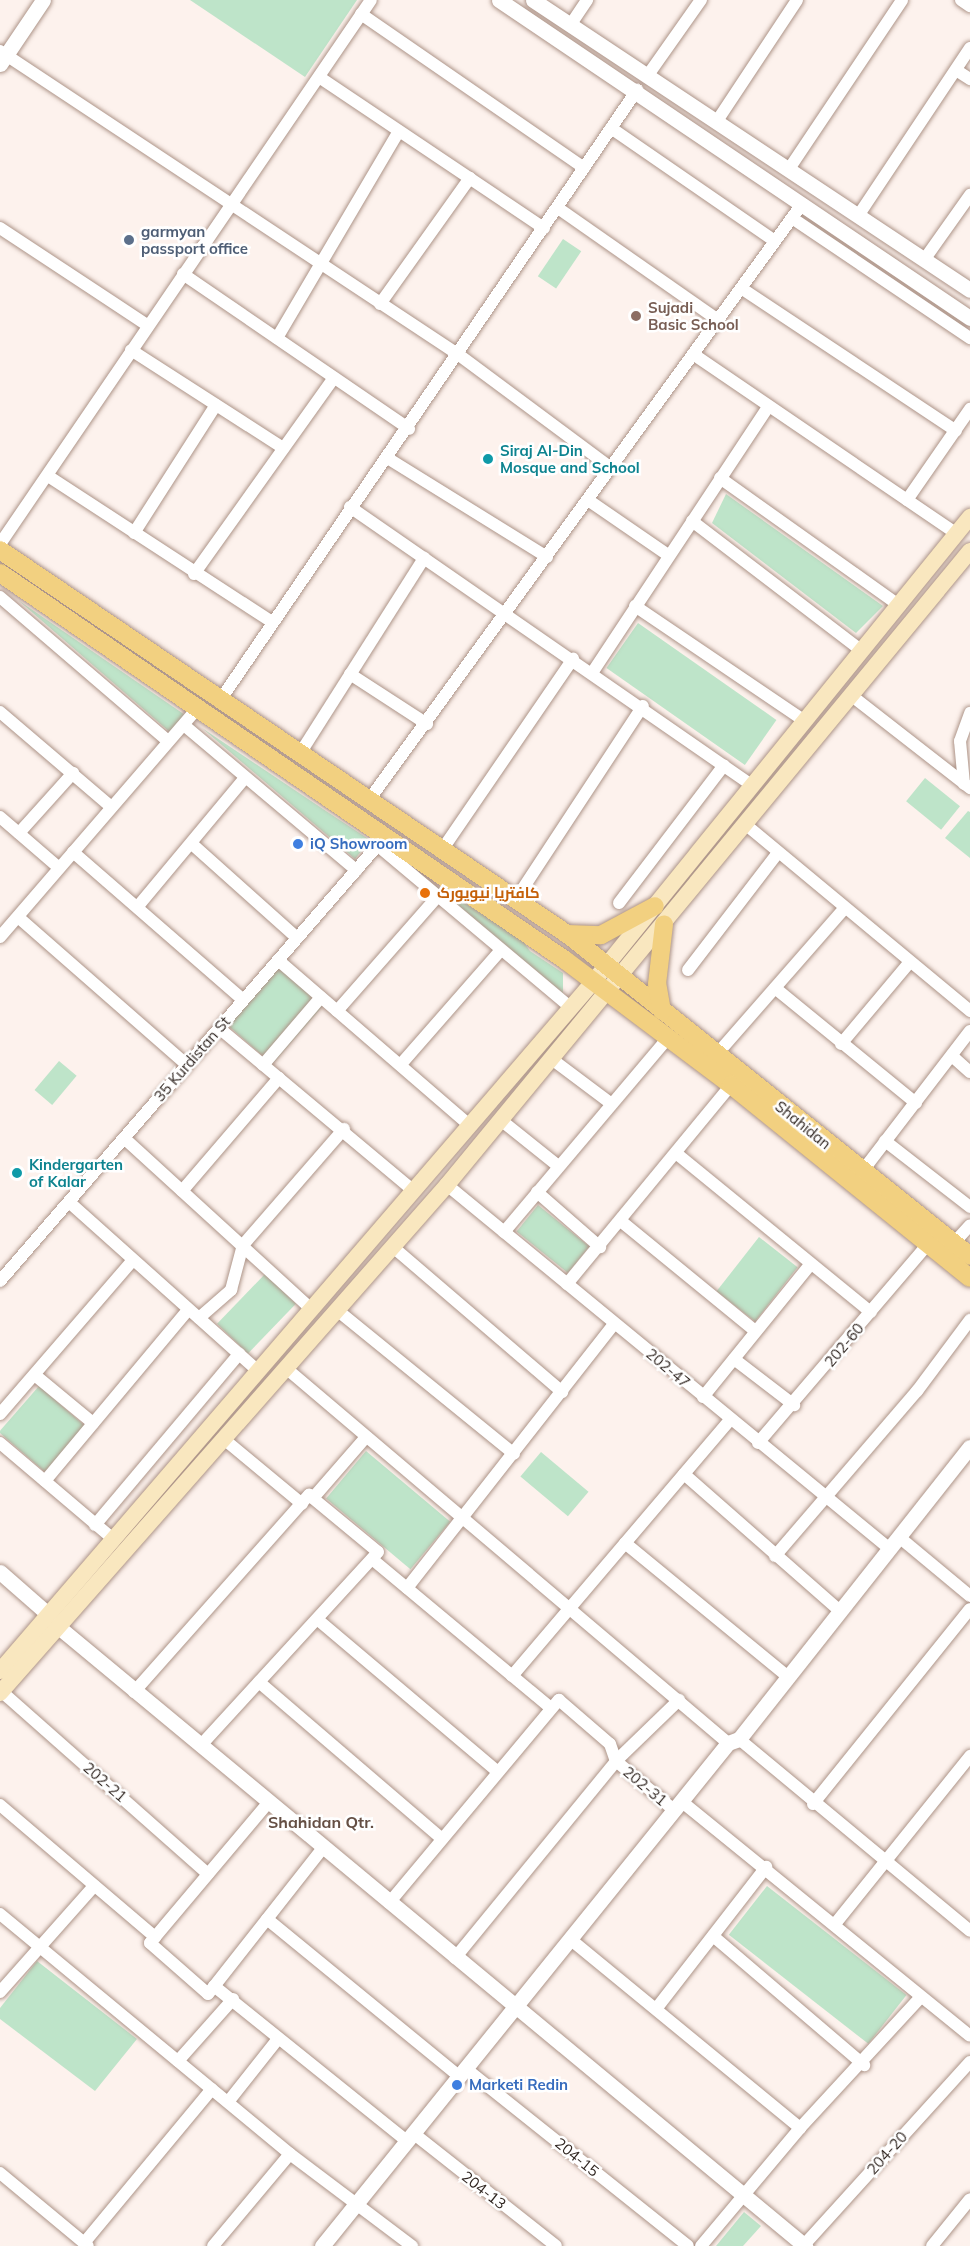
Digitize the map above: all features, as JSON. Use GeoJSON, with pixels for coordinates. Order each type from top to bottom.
{"type":"FeatureCollection","features":[{"type":"Feature","properties":{"kind":"main road"},"geometry":{"type":"LineString","coordinates":[[1,1692],[55,1623],[113,1539],[593,981],[889,620],[970,517]]}},
{"type":"Feature","properties":{"kind":"main road"},"geometry":{"type":"LineString","coordinates":[[0,550],[567,934],[604,966],[622,991],[667,1039],[887,1203],[928,1244],[970,1278]]}},
{"type":"Feature","properties":{"kind":"main road"},"geometry":{"type":"LineString","coordinates":[[0,1671],[55,1623],[225,1440],[554,1060],[622,991],[664,924],[970,551]]}},
{"type":"Feature","properties":{"kind":"main road"},"geometry":{"type":"LineString","coordinates":[[1,576],[197,709],[381,841],[593,981],[622,991]]}},
{"type":"Feature","properties":{"kind":"main road"},"geometry":{"type":"LineString","coordinates":[[889,620],[891,627],[905,633]]}},
{"type":"Feature","properties":{"kind":"main road"},"geometry":{"type":"LineString","coordinates":[[567,934],[601,935],[655,906]]}},
{"type":"Feature","properties":{"kind":"main road"},"geometry":{"type":"LineString","coordinates":[[662,1011],[657,984],[664,924]]}},
{"type":"Feature","properties":{"kind":"main road","name":"Shahidan"},"geometry":{"type":"LineString","coordinates":[[622,991],[662,1011],[861,1173],[887,1203],[970,1256]]}},
{"type":"Feature","properties":{"kind":"main road"},"geometry":{"type":"LineString","coordinates":[[225,1410],[241,1421]]}},
{"type":"Feature","properties":{"kind":"street"},"geometry":{"type":"LineString","coordinates":[[43,0],[2,57],[459,355],[611,468]]}},
{"type":"Feature","properties":{"kind":"street"},"geometry":{"type":"LineString","coordinates":[[0,544],[5,526],[48,476],[147,325],[371,0]]}},
{"type":"Feature","properties":{"kind":"street"},"geometry":{"type":"LineString","coordinates":[[499,0],[637,90],[970,318]]}},
{"type":"Feature","properties":{"kind":"street"},"geometry":{"type":"LineString","coordinates":[[533,0],[970,290]]}},
{"type":"Feature","properties":{"kind":"street"},"geometry":{"type":"LineString","coordinates":[[571,24],[587,0]]}},
{"type":"Feature","properties":{"kind":"street"},"geometry":{"type":"LineString","coordinates":[[648,75],[700,0]]}},
{"type":"Feature","properties":{"kind":"street"},"geometry":{"type":"LineString","coordinates":[[717,121],[797,0]]}},
{"type":"Feature","properties":{"kind":"street"},"geometry":{"type":"LineString","coordinates":[[789,169],[902,0]]}},
{"type":"Feature","properties":{"kind":"street"},"geometry":{"type":"LineString","coordinates":[[961,0],[970,6]]}},
{"type":"Feature","properties":{"kind":"street"},"geometry":{"type":"LineString","coordinates":[[361,14],[584,168]]}},
{"type":"Feature","properties":{"kind":"street"},"geometry":{"type":"LineString","coordinates":[[858,216],[970,48]]}},
{"type":"Feature","properties":{"kind":"street"},"geometry":{"type":"LineString","coordinates":[[956,70],[970,79]]}},
{"type":"Feature","properties":{"kind":"street"},"geometry":{"type":"LineString","coordinates":[[319,76],[544,228]]}},
{"type":"Feature","properties":{"kind":"street"},"geometry":{"type":"LineString","coordinates":[[221,699],[350,507],[389,459],[637,90]]}},
{"type":"Feature","properties":{"kind":"street"},"geometry":{"type":"LineString","coordinates":[[611,128],[776,241]]}},
{"type":"Feature","properties":{"kind":"street"},"geometry":{"type":"LineString","coordinates":[[277,338],[399,131]]}},
{"type":"Feature","properties":{"kind":"street"},"geometry":{"type":"LineString","coordinates":[[746,165],[757,148]]}},
{"type":"Feature","properties":{"kind":"street"},"geometry":{"type":"LineString","coordinates":[[380,304],[470,178]]}},
{"type":"Feature","properties":{"kind":"street"},"geometry":{"type":"LineString","coordinates":[[924,260],[970,195]]}},
{"type":"Feature","properties":{"kind":"street"},"geometry":{"type":"LineString","coordinates":[[369,800],[427,724],[802,204]]}},
{"type":"Feature","properties":{"kind":"street"},"geometry":{"type":"LineString","coordinates":[[558,208],[718,320]]}},
{"type":"Feature","properties":{"kind":"street"},"geometry":{"type":"LineString","coordinates":[[792,218],[970,338]]}},
{"type":"Feature","properties":{"kind":"street"},"geometry":{"type":"LineString","coordinates":[[0,228],[147,325]]}},
{"type":"Feature","properties":{"kind":"street"},"geometry":{"type":"LineString","coordinates":[[183,274],[409,429]]}},
{"type":"Feature","properties":{"kind":"street"},"geometry":{"type":"LineString","coordinates":[[741,288],[956,430]]}},
{"type":"Feature","properties":{"kind":"street"},"geometry":{"type":"LineString","coordinates":[[131,350],[283,448]]}},
{"type":"Feature","properties":{"kind":"street"},"geometry":{"type":"LineString","coordinates":[[693,354],[957,534]]}},
{"type":"Feature","properties":{"kind":"street"},"geometry":{"type":"LineString","coordinates":[[195,574],[334,378]]}},
{"type":"Feature","properties":{"kind":"street"},"geometry":{"type":"LineString","coordinates":[[134,533],[216,405]]}},
{"type":"Feature","properties":{"kind":"street"},"geometry":{"type":"LineString","coordinates":[[592,673],[769,406]]}},
{"type":"Feature","properties":{"kind":"street"},"geometry":{"type":"LineString","coordinates":[[907,500],[970,409]]}},
{"type":"Feature","properties":{"kind":"street"},"geometry":{"type":"LineString","coordinates":[[389,459],[547,557]]}},
{"type":"Feature","properties":{"kind":"street"},"geometry":{"type":"LineString","coordinates":[[48,476],[195,574],[272,622]]}},
{"type":"Feature","properties":{"kind":"street"},"geometry":{"type":"LineString","coordinates":[[720,478],[900,606]]}},
{"type":"Feature","properties":{"kind":"street"},"geometry":{"type":"LineString","coordinates":[[588,500],[669,555]]}},
{"type":"Feature","properties":{"kind":"street"},"geometry":{"type":"LineString","coordinates":[[350,507],[643,706],[752,785]]}},
{"type":"Feature","properties":{"kind":"street"},"geometry":{"type":"LineString","coordinates":[[692,520],[862,651]]}},
{"type":"Feature","properties":{"kind":"street"},"geometry":{"type":"LineString","coordinates":[[301,752],[424,558]]}},
{"type":"Feature","properties":{"kind":"street"},"geometry":{"type":"LineString","coordinates":[[0,597],[168,741]]}},
{"type":"Feature","properties":{"kind":"street"},"geometry":{"type":"LineString","coordinates":[[635,606],[805,721]]}},
{"type":"Feature","properties":{"kind":"street"},"geometry":{"type":"LineString","coordinates":[[442,850],[573,659]]}},
{"type":"Feature","properties":{"kind":"street"},"geometry":{"type":"LineString","coordinates":[[350,674],[427,724]]}},
{"type":"Feature","properties":{"kind":"street"},"geometry":{"type":"LineString","coordinates":[[852,696],[967,786]]}},
{"type":"Feature","properties":{"kind":"street"},"geometry":{"type":"LineString","coordinates":[[516,899],[643,706]]}},
{"type":"Feature","properties":{"kind":"street"},"geometry":{"type":"LineString","coordinates":[[0,936],[110,806],[168,741],[185,726],[197,709]]}},
{"type":"Feature","properties":{"kind":"street"},"geometry":{"type":"LineString","coordinates":[[0,712],[110,806]]}},
{"type":"Feature","properties":{"kind":"street"},"geometry":{"type":"LineString","coordinates":[[967,786],[960,741],[970,713]]}},
{"type":"Feature","properties":{"kind":"street"},"geometry":{"type":"LineString","coordinates":[[185,726],[356,870]]}},
{"type":"Feature","properties":{"kind":"street"},"geometry":{"type":"LineString","coordinates":[[619,903],[724,765]]}},
{"type":"Feature","properties":{"kind":"street"},"geometry":{"type":"LineString","coordinates":[[19,833],[73,773]]}},
{"type":"Feature","properties":{"kind":"street"},"geometry":{"type":"LineString","coordinates":[[139,905],[244,778]]}},
{"type":"Feature","properties":{"kind":"street"},"geometry":{"type":"LineString","coordinates":[[0,817],[58,867]]}},
{"type":"Feature","properties":{"kind":"street"},"geometry":{"type":"LineString","coordinates":[[745,824],[777,854],[970,1011]]}},
{"type":"Feature","properties":{"kind":"street"},"geometry":{"type":"LineString","coordinates":[[381,841],[437,897],[570,1007]]}},
{"type":"Feature","properties":{"kind":"street","name":"35 Kurdistan St"},"geometry":{"type":"LineString","coordinates":[[3,1273],[69,1202],[381,841]]}},
{"type":"Feature","properties":{"kind":"street"},"geometry":{"type":"LineString","coordinates":[[192,843],[297,938]]}},
{"type":"Feature","properties":{"kind":"street"},"geometry":{"type":"LineString","coordinates":[[73,852],[139,905],[243,1000]]}},
{"type":"Feature","properties":{"kind":"street"},"geometry":{"type":"LineString","coordinates":[[688,970],[777,854]]}},
{"type":"Feature","properties":{"kind":"street"},"geometry":{"type":"LineString","coordinates":[[337,1011],[437,897]]}},
{"type":"Feature","properties":{"kind":"street"},"geometry":{"type":"LineString","coordinates":[[717,1054],[844,909]]}},
{"type":"Feature","properties":{"kind":"street"},"geometry":{"type":"LineString","coordinates":[[18,917],[188,1065]]}},
{"type":"Feature","properties":{"kind":"street"},"geometry":{"type":"LineString","coordinates":[[402,1063],[501,950]]}},
{"type":"Feature","properties":{"kind":"street"},"geometry":{"type":"LineString","coordinates":[[278,960],[402,1063],[469,1125]]}},
{"type":"Feature","properties":{"kind":"street"},"geometry":{"type":"LineString","coordinates":[[841,1044],[909,963]]}},
{"type":"Feature","properties":{"kind":"street"},"geometry":{"type":"LineString","coordinates":[[775,988],[916,1103]]}},
{"type":"Feature","properties":{"kind":"street"},"geometry":{"type":"LineString","coordinates":[[263,1065],[321,997]]}},
{"type":"Feature","properties":{"kind":"street"},"geometry":{"type":"LineString","coordinates":[[219,1028],[344,1129],[413,1190]]}},
{"type":"Feature","properties":{"kind":"street"},"geometry":{"type":"LineString","coordinates":[[861,1173],[970,1031]]}},
{"type":"Feature","properties":{"kind":"street"},"geometry":{"type":"LineString","coordinates":[[504,1233],[609,1102],[667,1039]]}},
{"type":"Feature","properties":{"kind":"street"},"geometry":{"type":"LineString","coordinates":[[952,1056],[970,1072]]}},
{"type":"Feature","properties":{"kind":"street"},"geometry":{"type":"LineString","coordinates":[[554,1060],[609,1102]]}},
{"type":"Feature","properties":{"kind":"street"},"geometry":{"type":"LineString","coordinates":[[182,1191],[279,1078]]}},
{"type":"Feature","properties":{"kind":"street"},"geometry":{"type":"LineString","coordinates":[[567,1284],[622,1222],[731,1085]]}},
{"type":"Feature","properties":{"kind":"street"},"geometry":{"type":"LineString","coordinates":[[502,1121],[557,1165]]}},
{"type":"Feature","properties":{"kind":"street"},"geometry":{"type":"LineString","coordinates":[[199,1318],[231,1290],[243,1245],[344,1129]]}},
{"type":"Feature","properties":{"kind":"street"},"geometry":{"type":"LineString","coordinates":[[124,1138],[311,1309]]}},
{"type":"Feature","properties":{"kind":"street"},"geometry":{"type":"LineString","coordinates":[[885,1141],[970,1207]]}},
{"type":"Feature","properties":{"kind":"street"},"geometry":{"type":"LineString","coordinates":[[677,1154],[810,1265],[871,1312]]}},
{"type":"Feature","properties":{"kind":"street","name":"202-47"},"geometry":{"type":"LineString","coordinates":[[447,1185],[824,1497],[970,1596]]}},
{"type":"Feature","properties":{"kind":"street"},"geometry":{"type":"LineString","coordinates":[[537,1192],[600,1247]]}},
{"type":"Feature","properties":{"kind":"street"},"geometry":{"type":"LineString","coordinates":[[69,1202],[258,1371]]}},
{"type":"Feature","properties":{"kind":"street"},"geometry":{"type":"LineString","coordinates":[[622,1222],[755,1331]]}},
{"type":"Feature","properties":{"kind":"street"},"geometry":{"type":"LineString","coordinates":[[953,1244],[970,1225]]}},
{"type":"Feature","properties":{"kind":"street","name":"202-60"},"geometry":{"type":"LineString","coordinates":[[758,1443],[794,1405],[928,1244]]}},
{"type":"Feature","properties":{"kind":"street"},"geometry":{"type":"LineString","coordinates":[[393,1247],[562,1392]]}},
{"type":"Feature","properties":{"kind":"street"},"geometry":{"type":"LineString","coordinates":[[0,1414],[36,1376],[133,1260]]}},
{"type":"Feature","properties":{"kind":"street"},"geometry":{"type":"LineString","coordinates":[[703,1397],[810,1265]]}},
{"type":"Feature","properties":{"kind":"street"},"geometry":{"type":"LineString","coordinates":[[45,1481],[188,1310]]}},
{"type":"Feature","properties":{"kind":"street"},"geometry":{"type":"LineString","coordinates":[[337,1310],[514,1454]]}},
{"type":"Feature","properties":{"kind":"street"},"geometry":{"type":"LineString","coordinates":[[775,1556],[917,1391],[970,1320]]}},
{"type":"Feature","properties":{"kind":"street"},"geometry":{"type":"LineString","coordinates":[[407,1588],[463,1520],[614,1324]]}},
{"type":"Feature","properties":{"kind":"street"},"geometry":{"type":"LineString","coordinates":[[95,1525],[239,1354]]}},
{"type":"Feature","properties":{"kind":"street"},"geometry":{"type":"LineString","coordinates":[[734,1359],[794,1405]]}},
{"type":"Feature","properties":{"kind":"street"},"geometry":{"type":"LineString","coordinates":[[287,1369],[463,1520],[679,1700],[968,1925]]}},
{"type":"Feature","properties":{"kind":"street"},"geometry":{"type":"LineString","coordinates":[[36,1376],[93,1423]]}},
{"type":"Feature","properties":{"kind":"street"},"geometry":{"type":"LineString","coordinates":[[512,1676],[730,1420]]}},
{"type":"Feature","properties":{"kind":"street"},"geometry":{"type":"LineString","coordinates":[[134,1692],[366,1437]]}},
{"type":"Feature","properties":{"kind":"street"},"geometry":{"type":"LineString","coordinates":[[200,1746],[378,1552],[225,1440]]}},
{"type":"Feature","properties":{"kind":"street"},"geometry":{"type":"LineString","coordinates":[[0,1443],[113,1539]]}},
{"type":"Feature","properties":{"kind":"street"},"geometry":{"type":"LineString","coordinates":[[322,2246],[678,1805],[788,1677],[970,1447]]}},
{"type":"Feature","properties":{"kind":"street"},"geometry":{"type":"LineString","coordinates":[[684,1474],[840,1611]]}},
{"type":"Feature","properties":{"kind":"street"},"geometry":{"type":"LineString","coordinates":[[625,1544],[788,1677]]}},
{"type":"Feature","properties":{"kind":"street"},"geometry":{"type":"LineString","coordinates":[[372,1559],[551,1708],[389,1903]]}},
{"type":"Feature","properties":{"kind":"street"},"geometry":{"type":"LineString","coordinates":[[0,1572],[134,1692],[455,1958],[517,2005],[804,2246]]}},
{"type":"Feature","properties":{"kind":"street"},"geometry":{"type":"LineString","coordinates":[[813,1804],[970,1609]]}},
{"type":"Feature","properties":{"kind":"street"},"geometry":{"type":"LineString","coordinates":[[316,1619],[498,1772]]}},
{"type":"Feature","properties":{"kind":"street"},"geometry":{"type":"LineString","coordinates":[[259,1682],[442,1839]]}},
{"type":"Feature","properties":{"kind":"street","name":"202-21"},"geometry":{"type":"LineString","coordinates":[[1,1692],[208,1874]]}},
{"type":"Feature","properties":{"kind":"street","name":"202-31"},"geometry":{"type":"LineString","coordinates":[[551,1708],[559,1700],[610,1744],[616,1761],[766,1868],[970,2036]]}},
{"type":"Feature","properties":{"kind":"street"},"geometry":{"type":"LineString","coordinates":[[455,1958],[616,1761],[679,1700]]}},
{"type":"Feature","properties":{"kind":"street"},"geometry":{"type":"LineString","coordinates":[[835,1924],[883,1861],[970,1756]]}},
{"type":"Feature","properties":{"kind":"street"},"geometry":{"type":"LineString","coordinates":[[268,1803],[150,1943],[208,1994],[322,1849]]}},
{"type":"Feature","properties":{"kind":"street"},"geometry":{"type":"LineString","coordinates":[[0,1806],[155,1937]]}},
{"type":"Feature","properties":{"kind":"street"},"geometry":{"type":"LineString","coordinates":[[656,2009],[766,1868]]}},
{"type":"Feature","properties":{"kind":"street"},"geometry":{"type":"LineString","coordinates":[[0,1992],[94,1886]]}},
{"type":"Feature","properties":{"kind":"street"},"geometry":{"type":"LineString","coordinates":[[0,1914],[290,2154],[412,2246]]}},
{"type":"Feature","properties":{"kind":"street","name":"204-15"},"geometry":{"type":"LineString","coordinates":[[267,1919],[688,2246]]}},
{"type":"Feature","properties":{"kind":"street"},"geometry":{"type":"LineString","coordinates":[[713,1936],[864,2065]]}},
{"type":"Feature","properties":{"kind":"street"},"geometry":{"type":"LineString","coordinates":[[570,1939],[800,2128]]}},
{"type":"Feature","properties":{"kind":"street","name":"204-13"},"geometry":{"type":"LineString","coordinates":[[214,1986],[233,1999],[278,2040],[556,2246]]}},
{"type":"Feature","properties":{"kind":"street"},"geometry":{"type":"LineString","coordinates":[[701,2246],[800,2128],[864,2065],[921,1997]]}},
{"type":"Feature","properties":{"kind":"street"},"geometry":{"type":"LineString","coordinates":[[178,2061],[233,1999]]}},
{"type":"Feature","properties":{"kind":"street"},"geometry":{"type":"LineString","coordinates":[[228,2102],[278,2040]]}},
{"type":"Feature","properties":{"kind":"street","name":"204-20"},"geometry":{"type":"LineString","coordinates":[[804,2246],[970,2062]]}},
{"type":"Feature","properties":{"kind":"street"},"geometry":{"type":"LineString","coordinates":[[0,2173],[86,2245],[212,2089]]}},
{"type":"Feature","properties":{"kind":"street"},"geometry":{"type":"LineString","coordinates":[[213,2246],[290,2154]]}},
{"type":"Feature","properties":{"kind":"street"},"geometry":{"type":"LineString","coordinates":[[932,2246],[970,2199]]}},
{"type":"Feature","properties":{"kind":"green space"},"geometry":{"type":"Polygon","coordinates":[[[190,0],[357,0],[305,77],[190,0]]]}},
{"type":"Feature","properties":{"kind":"green space"},"geometry":{"type":"Polygon","coordinates":[[[563,239],[581,251],[556,289],[538,276],[563,239]]]}},
{"type":"Feature","properties":{"kind":"green space"},"geometry":{"type":"Polygon","coordinates":[[[726,494],[883,606],[856,633],[712,523],[726,494]]]}},
{"type":"Feature","properties":{"kind":"green space"},"geometry":{"type":"Polygon","coordinates":[[[18,600],[188,717],[172,734],[18,600]]]}},
{"type":"Feature","properties":{"kind":"green space"},"geometry":{"type":"Polygon","coordinates":[[[638,623],[776,720],[745,765],[606,668],[638,623]]]}},
{"type":"Feature","properties":{"kind":"green space"},"geometry":{"type":"Polygon","coordinates":[[[202,728],[326,811],[370,840],[355,859],[202,728]]]}},
{"type":"Feature","properties":{"kind":"green space"},"geometry":{"type":"Polygon","coordinates":[[[925,778],[960,806],[941,830],[906,801],[925,778]]]}},
{"type":"Feature","properties":{"kind":"green space"},"geometry":{"type":"Polygon","coordinates":[[[968,811],[970,812],[970,858],[945,838],[968,811]]]}},
{"type":"Feature","properties":{"kind":"green space"},"geometry":{"type":"Polygon","coordinates":[[[433,884],[520,937],[530,951],[563,973],[563,993],[433,884]]]}},
{"type":"Feature","properties":{"kind":"green space"},"geometry":{"type":"Polygon","coordinates":[[[279,968],[323,1006],[272,1064],[228,1026],[279,968]]]}},
{"type":"Feature","properties":{"kind":"green space"},"geometry":{"type":"Polygon","coordinates":[[[59,1061],[77,1076],[52,1105],[35,1090],[59,1061]]]}},
{"type":"Feature","properties":{"kind":"green space"},"geometry":{"type":"Polygon","coordinates":[[[538,1205],[589,1247],[568,1273],[517,1231],[538,1205]]]}},
{"type":"Feature","properties":{"kind":"green space"},"geometry":{"type":"Polygon","coordinates":[[[759,1237],[798,1267],[755,1322],[717,1291],[759,1237]]]}},
{"type":"Feature","properties":{"kind":"green space"},"geometry":{"type":"Polygon","coordinates":[[[265,1274],[296,1304],[248,1354],[217,1324],[265,1274]]]}},
{"type":"Feature","properties":{"kind":"green space"},"geometry":{"type":"Polygon","coordinates":[[[39,1386],[85,1426],[45,1472],[0,1433],[39,1386]]]}},
{"type":"Feature","properties":{"kind":"green space"},"geometry":{"type":"Polygon","coordinates":[[[366,1451],[450,1522],[410,1569],[326,1498],[366,1451]]]}},
{"type":"Feature","properties":{"kind":"green space"},"geometry":{"type":"Polygon","coordinates":[[[541,1452],[588,1492],[568,1516],[520,1477],[541,1452]]]}},
{"type":"Feature","properties":{"kind":"green space"},"geometry":{"type":"Polygon","coordinates":[[[767,1886],[906,1995],[868,2044],[729,1935],[767,1886]]]}},
{"type":"Feature","properties":{"kind":"green space"},"geometry":{"type":"Polygon","coordinates":[[[37,1961],[137,2039],[95,2091],[0,2019],[0,2008],[37,1961]]]}},
{"type":"Feature","properties":{"kind":"green space"},"geometry":{"type":"Polygon","coordinates":[[[744,2212],[761,2226],[743,2246],[716,2246],[744,2212]]]}},
{"type":"Feature","properties":{"kind":"place","name":"garmyan passport office"},"geometry":{"type":"Point","coordinates":[129,240]}},
{"type":"Feature","properties":{"kind":"place","name":"Sujadi Basic School"},"geometry":{"type":"Point","coordinates":[636,316]}},
{"type":"Feature","properties":{"kind":"place","name":"Siraj Al-Din Mosque and School"},"geometry":{"type":"Point","coordinates":[488,459]}},
{"type":"Feature","properties":{"kind":"place","name":"iQ Showroom"},"geometry":{"type":"Point","coordinates":[298,844]}},
{"type":"Feature","properties":{"kind":"place","name":"کافتریا نیویورک"},"geometry":{"type":"Point","coordinates":[425,893]}},
{"type":"Feature","properties":{"kind":"place","name":"Kindergarten of Kalar"},"geometry":{"type":"Point","coordinates":[17,1173]}},
{"type":"Feature","properties":{"kind":"place","name":"Marketi Redin"},"geometry":{"type":"Point","coordinates":[457,2085]}},
{"type":"Feature","properties":{"kind":"district","name":"Shahidan Qtr."},"geometry":{"type":"Point","coordinates":[321,1822]}}]}
